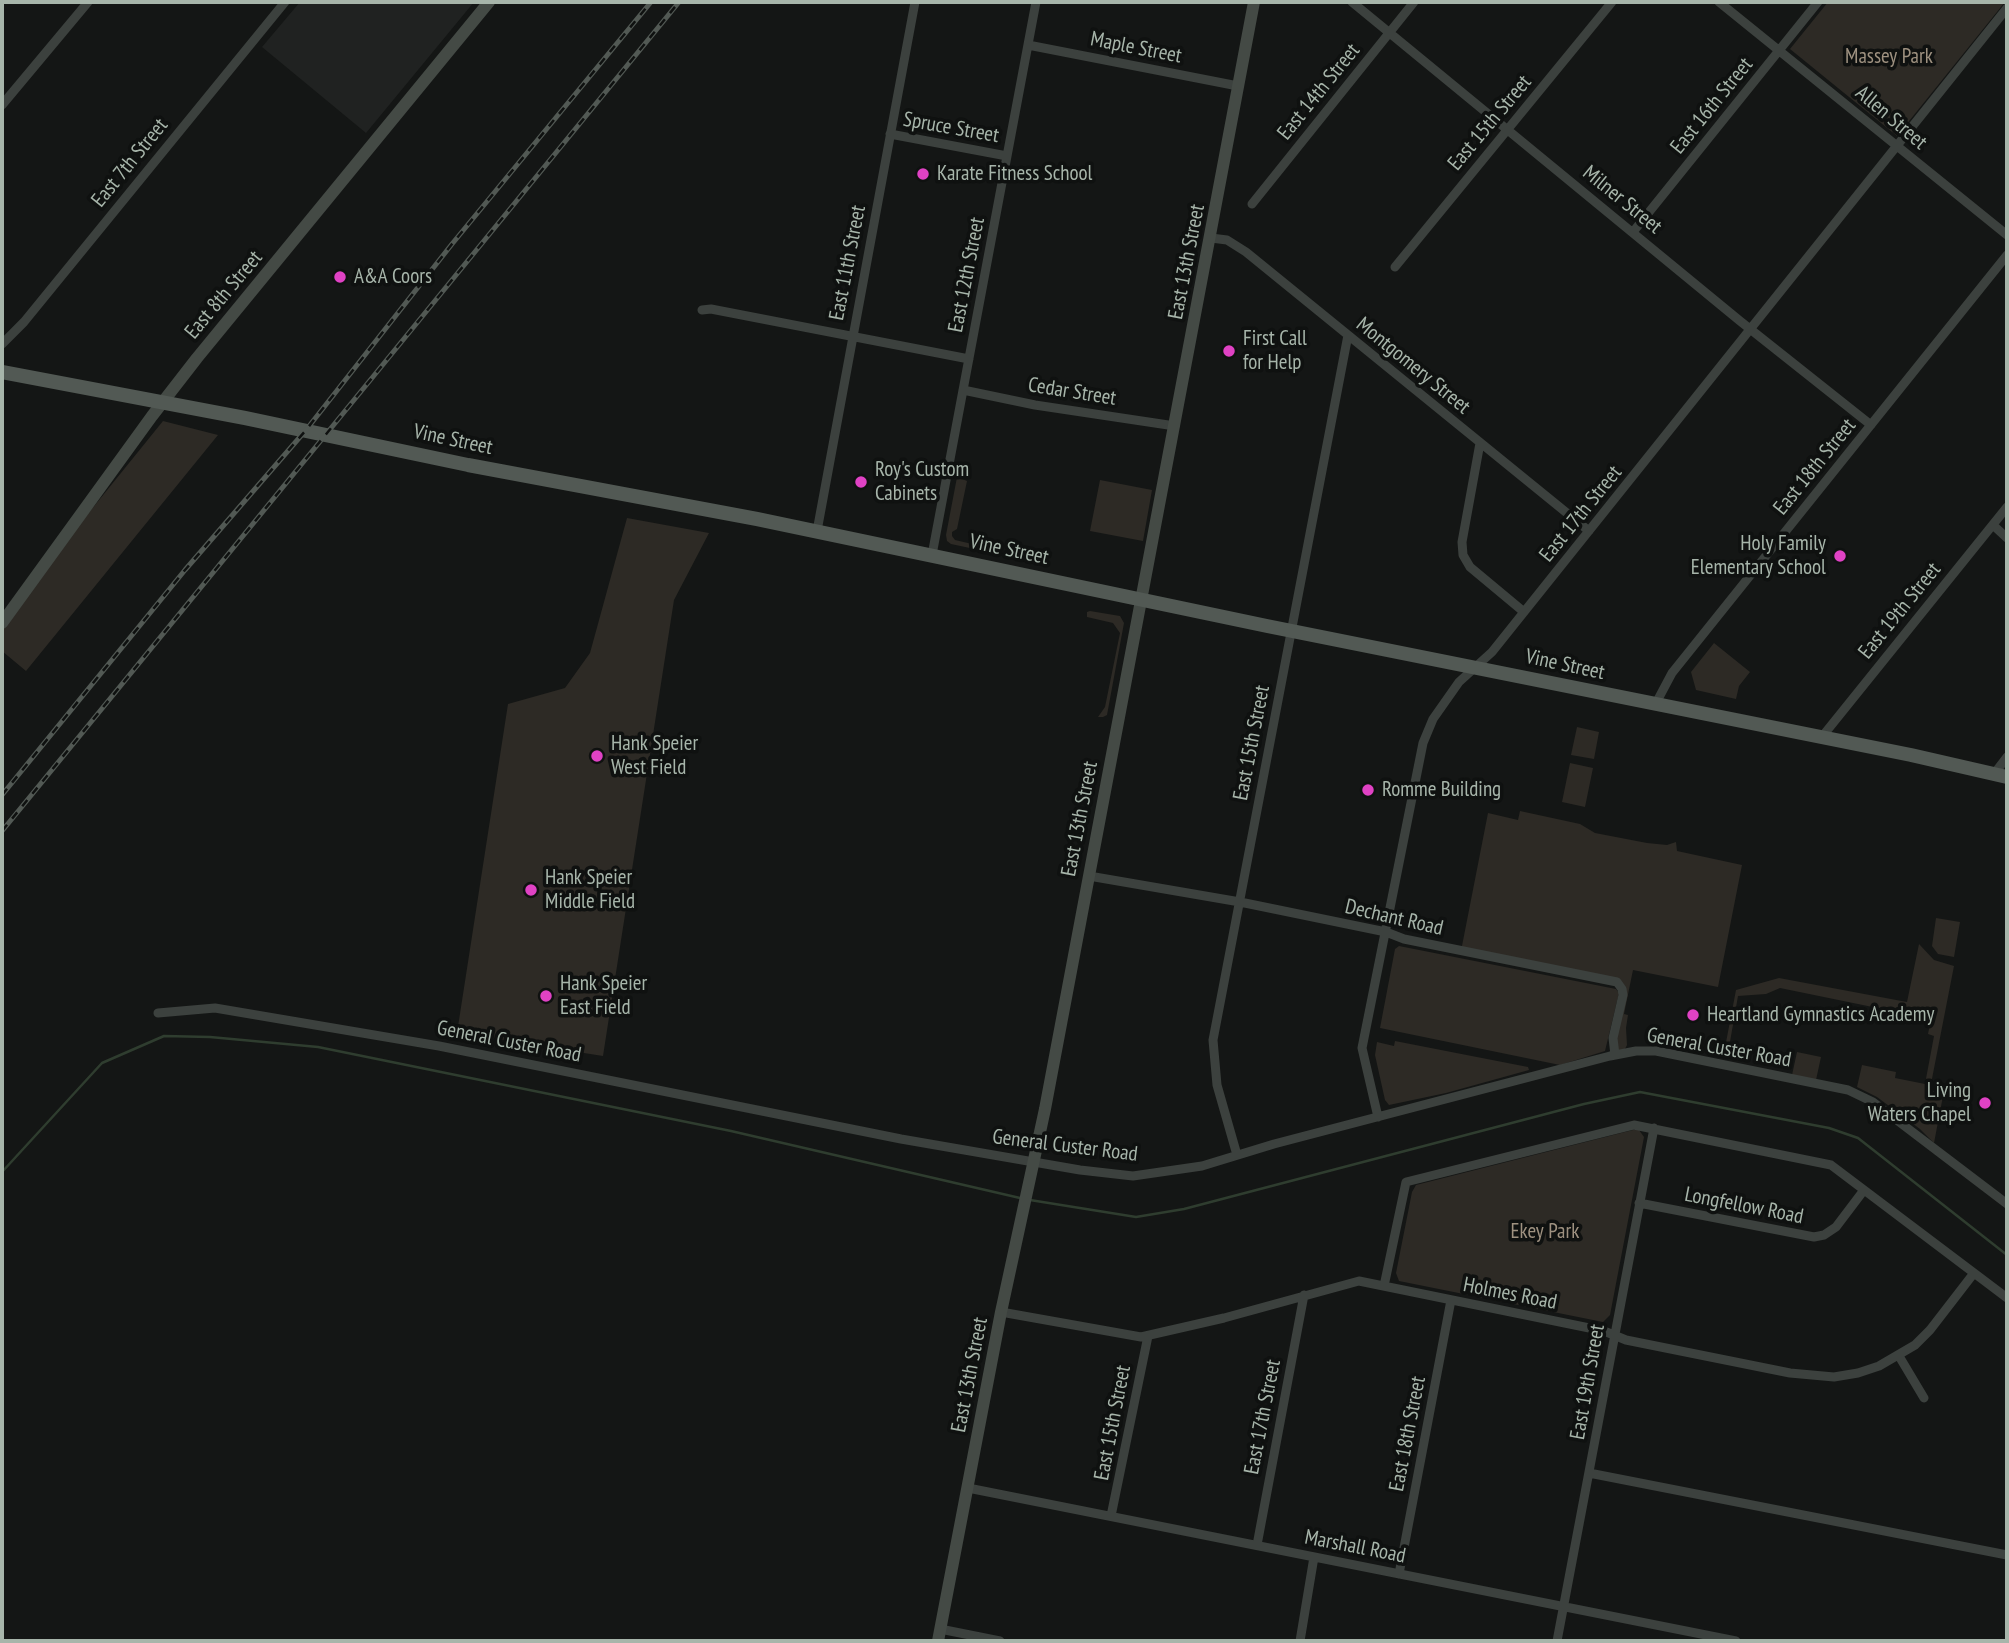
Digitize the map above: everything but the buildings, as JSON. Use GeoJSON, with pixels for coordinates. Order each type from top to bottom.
{"type":"FeatureCollection","features":[{"type":"Feature","properties":{"kind":"main road","name":"Vine Street"},"geometry":{"type":"LineString","coordinates":[[2,372],[817,531],[2001,775]]}},
{"type":"Feature","properties":{"kind":"street"},"geometry":{"type":"LineString","coordinates":[[2,105],[88,2]]}},
{"type":"Feature","properties":{"kind":"street","name":"East 7th Street"},"geometry":{"type":"LineString","coordinates":[[2,344],[31,313],[285,2]]}},
{"type":"Feature","properties":{"kind":"street","name":"East 8th Street"},"geometry":{"type":"LineString","coordinates":[[2,623],[163,402],[489,2]]}},
{"type":"Feature","properties":{"kind":"street","name":"East 11th Street"},"geometry":{"type":"LineString","coordinates":[[817,531],[915,2]]}},
{"type":"Feature","properties":{"kind":"street","name":"East 12th Street"},"geometry":{"type":"LineString","coordinates":[[932,555],[1036,2]]}},
{"type":"Feature","properties":{"kind":"street","name":"East 13th Street"},"geometry":{"type":"LineString","coordinates":[[939,1635],[1089,876],[1254,2]]}},
{"type":"Feature","properties":{"kind":"street","name":"Milner Street"},"geometry":{"type":"LineString","coordinates":[[1352,2],[1871,425]]}},
{"type":"Feature","properties":{"kind":"street","name":"East 14th Street"},"geometry":{"type":"LineString","coordinates":[[1252,204],[1414,2]]}},
{"type":"Feature","properties":{"kind":"street","name":"East 15th Street"},"geometry":{"type":"LineString","coordinates":[[1395,267],[1612,2]]}},
{"type":"Feature","properties":{"kind":"street","name":"Allen Street"},"geometry":{"type":"LineString","coordinates":[[1719,2],[2007,234]]}},
{"type":"Feature","properties":{"kind":"street","name":"East 16th Street"},"geometry":{"type":"LineString","coordinates":[[1633,232],[1818,2]]}},
{"type":"Feature","properties":{"kind":"street","name":"East 17th Street"},"geometry":{"type":"LineString","coordinates":[[1378,1117],[1362,1048],[1428,729],[1459,682],[1477,668],[1524,612],[2007,8]]}},
{"type":"Feature","properties":{"kind":"street","name":"Maple Street"},"geometry":{"type":"LineString","coordinates":[[1028,44],[1238,86]]}},
{"type":"Feature","properties":{"kind":"street","name":"Spruce Street"},"geometry":{"type":"LineString","coordinates":[[890,134],[1007,156]]}},
{"type":"Feature","properties":{"kind":"street","name":"Montgomery Street"},"geometry":{"type":"LineString","coordinates":[[1211,238],[1236,244],[1589,531]]}},
{"type":"Feature","properties":{"kind":"street","name":"East 18th Street"},"geometry":{"type":"LineString","coordinates":[[1655,705],[1672,673],[2007,255]]}},
{"type":"Feature","properties":{"kind":"street"},"geometry":{"type":"LineString","coordinates":[[702,310],[711,309],[969,359]]}},
{"type":"Feature","properties":{"kind":"street","name":"East 15th Street"},"geometry":{"type":"LineString","coordinates":[[1237,1156],[1213,1066],[1213,1040],[1348,335]]}},
{"type":"Feature","properties":{"kind":"street","name":"Cedar Street"},"geometry":{"type":"LineString","coordinates":[[963,390],[1035,405],[1175,426]]}},
{"type":"Feature","properties":{"kind":"street"},"geometry":{"type":"LineString","coordinates":[[1480,443],[1462,542],[1463,555],[1470,567],[1524,612]]}},
{"type":"Feature","properties":{"kind":"street","name":"East 19th Street"},"geometry":{"type":"LineString","coordinates":[[1821,738],[2007,507]]}},
{"type":"Feature","properties":{"kind":"street"},"geometry":{"type":"LineString","coordinates":[[1993,525],[2007,538]]}},
{"type":"Feature","properties":{"kind":"street"},"geometry":{"type":"LineString","coordinates":[[2001,775],[2007,757]]}},
{"type":"Feature","properties":{"kind":"street","name":"Dechant Road"},"geometry":{"type":"LineString","coordinates":[[1089,876],[1240,902],[1386,932],[1404,939],[1617,982],[1623,995],[1613,1038],[1615,1055]]}},
{"type":"Feature","properties":{"kind":"street","name":"General Custer Road"},"geometry":{"type":"LineString","coordinates":[[158,1013],[215,1008],[439,1046],[901,1139],[1133,1176],[1202,1166],[1615,1055],[1656,1051],[1848,1090],[1873,1102],[2007,1204]]}},
{"type":"Feature","properties":{"kind":"street"},"geometry":{"type":"LineString","coordinates":[[1384,1286],[1406,1182],[1634,1125],[1831,1165],[2007,1298]]}},
{"type":"Feature","properties":{"kind":"street","name":"East 19th Street"},"geometry":{"type":"LineString","coordinates":[[1557,1641],[1654,1128]]}},
{"type":"Feature","properties":{"kind":"street","name":"Longfellow Road"},"geometry":{"type":"LineString","coordinates":[[1639,1203],[1814,1237],[1824,1235],[1836,1227],[1864,1190]]}},
{"type":"Feature","properties":{"kind":"street","name":"Holmes Road"},"geometry":{"type":"LineString","coordinates":[[1002,1312],[1141,1337],[1359,1281],[1604,1331],[1626,1340],[1812,1376],[1858,1373],[1899,1356],[1930,1330],[1974,1273]]}},
{"type":"Feature","properties":{"kind":"street","name":"East 17th Street"},"geometry":{"type":"LineString","coordinates":[[1257,1545],[1304,1296]]}},
{"type":"Feature","properties":{"kind":"street","name":"East 18th Street"},"geometry":{"type":"LineString","coordinates":[[1399,1574],[1451,1300]]}},
{"type":"Feature","properties":{"kind":"street","name":"East 15th Street"},"geometry":{"type":"LineString","coordinates":[[1111,1516],[1148,1336]]}},
{"type":"Feature","properties":{"kind":"street"},"geometry":{"type":"LineString","coordinates":[[1899,1356],[1924,1398]]}},
{"type":"Feature","properties":{"kind":"street"},"geometry":{"type":"LineString","coordinates":[[1589,1473],[2007,1555]]}},
{"type":"Feature","properties":{"kind":"street","name":"Marshall Road"},"geometry":{"type":"LineString","coordinates":[[968,1488],[1736,1641]]}},
{"type":"Feature","properties":{"kind":"street"},"geometry":{"type":"LineString","coordinates":[[1300,1641],[1314,1557]]}},
{"type":"Feature","properties":{"kind":"street"},"geometry":{"type":"LineString","coordinates":[[939,1635],[1000,1641]]}},
{"type":"Feature","properties":{"kind":"shaded area"},"geometry":{"type":"Polygon","coordinates":[[[300,2],[474,2],[366,133],[262,47],[300,2]]]}},
{"type":"Feature","properties":{"kind":"green space","name":"Massey Park"},"geometry":{"type":"Polygon","coordinates":[[[1828,2],[2005,2],[1897,136],[1790,49],[1828,2]]]}},
{"type":"Feature","properties":{"kind":"green space"},"geometry":{"type":"Polygon","coordinates":[[[163,421],[218,435],[26,671],[2,651],[2,620],[163,421]]]}},
{"type":"Feature","properties":{"kind":"green space"},"geometry":{"type":"Polygon","coordinates":[[[958,472],[961,472],[960,478],[967,481],[957,529],[952,532],[952,536],[955,540],[985,547],[984,551],[947,541],[958,472]]]}},
{"type":"Feature","properties":{"kind":"green space"},"geometry":{"type":"Polygon","coordinates":[[[1100,480],[1152,490],[1143,541],[1090,531],[1100,480]]]}},
{"type":"Feature","properties":{"kind":"green space"},"geometry":{"type":"Polygon","coordinates":[[[627,518],[709,533],[674,600],[603,1056],[457,1033],[508,704],[565,688],[590,653],[627,518]]]}},
{"type":"Feature","properties":{"kind":"green space"},"geometry":{"type":"Polygon","coordinates":[[[1087,612],[1120,616],[1124,623],[1107,715],[1103,717],[1098,717],[1105,707],[1120,633],[1113,623],[1087,617],[1087,612]]]}},
{"type":"Feature","properties":{"kind":"green space"},"geometry":{"type":"Polygon","coordinates":[[[1714,643],[1750,672],[1739,686],[1736,699],[1696,690],[1691,672],[1714,643]]]}},
{"type":"Feature","properties":{"kind":"green space"},"geometry":{"type":"Polygon","coordinates":[[[1577,727],[1599,732],[1594,759],[1571,755],[1577,727]]]}},
{"type":"Feature","properties":{"kind":"green space"},"geometry":{"type":"Polygon","coordinates":[[[1570,763],[1593,768],[1585,807],[1562,802],[1570,763]]]}},
{"type":"Feature","properties":{"kind":"green space"},"geometry":{"type":"Polygon","coordinates":[[[1520,811],[1580,824],[1595,833],[1647,843],[1667,845],[1676,842],[1677,851],[1742,865],[1718,987],[1633,970],[1624,1014],[1628,1015],[1627,1045],[1623,1053],[1615,1055],[1620,985],[1461,951],[1488,813],[1518,820],[1520,811]]]}},
{"type":"Feature","properties":{"kind":"green space"},"geometry":{"type":"Polygon","coordinates":[[[1936,918],[1960,922],[1954,957],[1938,954],[1932,946],[1936,918]]]}},
{"type":"Feature","properties":{"kind":"green space"},"geometry":{"type":"Polygon","coordinates":[[[1919,944],[1934,960],[1954,966],[1930,1089],[1943,1096],[1934,1143],[1920,1129],[1877,1097],[1857,1087],[1862,1065],[1896,1072],[1895,1078],[1925,1084],[1934,1036],[1928,1034],[1931,1019],[1780,988],[1766,994],[1738,996],[1727,1059],[1723,1058],[1736,990],[1779,978],[1907,1002],[1919,944]]]}},
{"type":"Feature","properties":{"kind":"green space"},"geometry":{"type":"Polygon","coordinates":[[[1399,946],[1616,989],[1619,993],[1605,1051],[1560,1065],[1380,1028],[1395,949],[1399,946]]]}},
{"type":"Feature","properties":{"kind":"green space"},"geometry":{"type":"Polygon","coordinates":[[[1395,1041],[1528,1067],[1529,1070],[1446,1093],[1389,1105],[1385,1100],[1375,1055],[1377,1042],[1394,1046],[1395,1041]]]}},
{"type":"Feature","properties":{"kind":"green space"},"geometry":{"type":"Polygon","coordinates":[[[1797,1052],[1821,1057],[1816,1080],[1792,1075],[1797,1052]]]}},
{"type":"Feature","properties":{"kind":"green space","name":"Ekey Park"},"geometry":{"type":"Polygon","coordinates":[[[1639,1130],[1644,1137],[1610,1315],[1603,1322],[1399,1281],[1396,1273],[1412,1192],[1416,1185],[1639,1130]]]}},
{"type":"Feature","properties":{"kind":"waterway"},"geometry":{"type":"LineString","coordinates":[[2,1172],[102,1063],[164,1036],[210,1037],[318,1047],[731,1131],[1020,1198]]}},
{"type":"Feature","properties":{"kind":"waterway"},"geometry":{"type":"LineString","coordinates":[[1030,1200],[1136,1217],[1184,1209],[1584,1104],[1640,1092],[1829,1128],[1858,1138],[2007,1255]]}},
{"type":"Feature","properties":{"kind":"railway"},"geometry":{"type":"LineString","coordinates":[[2,795],[185,570],[306,430],[452,244],[651,2]]}},
{"type":"Feature","properties":{"kind":"railway"},"geometry":{"type":"LineString","coordinates":[[2,831],[679,2]]}},
{"type":"Feature","properties":{"kind":"place","name":"Karate Fitness School"},"geometry":{"type":"Point","coordinates":[923,174]}},
{"type":"Feature","properties":{"kind":"place","name":"A&A Coors"},"geometry":{"type":"Point","coordinates":[340,277]}},
{"type":"Feature","properties":{"kind":"place","name":"First Call for Help"},"geometry":{"type":"Point","coordinates":[1229,351]}},
{"type":"Feature","properties":{"kind":"place","name":"Roy's Custom Cabinets"},"geometry":{"type":"Point","coordinates":[861,482]}},
{"type":"Feature","properties":{"kind":"place","name":"Holy Family Elementary School"},"geometry":{"type":"Point","coordinates":[1840,556]}},
{"type":"Feature","properties":{"kind":"place","name":"Hank Speier West Field"},"geometry":{"type":"Point","coordinates":[597,756]}},
{"type":"Feature","properties":{"kind":"place","name":"Romme Building"},"geometry":{"type":"Point","coordinates":[1368,790]}},
{"type":"Feature","properties":{"kind":"place","name":"Hank Speier Middle Field"},"geometry":{"type":"Point","coordinates":[531,890]}},
{"type":"Feature","properties":{"kind":"place","name":"Hank Speier East Field"},"geometry":{"type":"Point","coordinates":[546,996]}},
{"type":"Feature","properties":{"kind":"place","name":"Heartland Gymnastics Academy"},"geometry":{"type":"Point","coordinates":[1693,1015]}},
{"type":"Feature","properties":{"kind":"place","name":"Living Waters Chapel"},"geometry":{"type":"Point","coordinates":[1985,1103]}}]}
